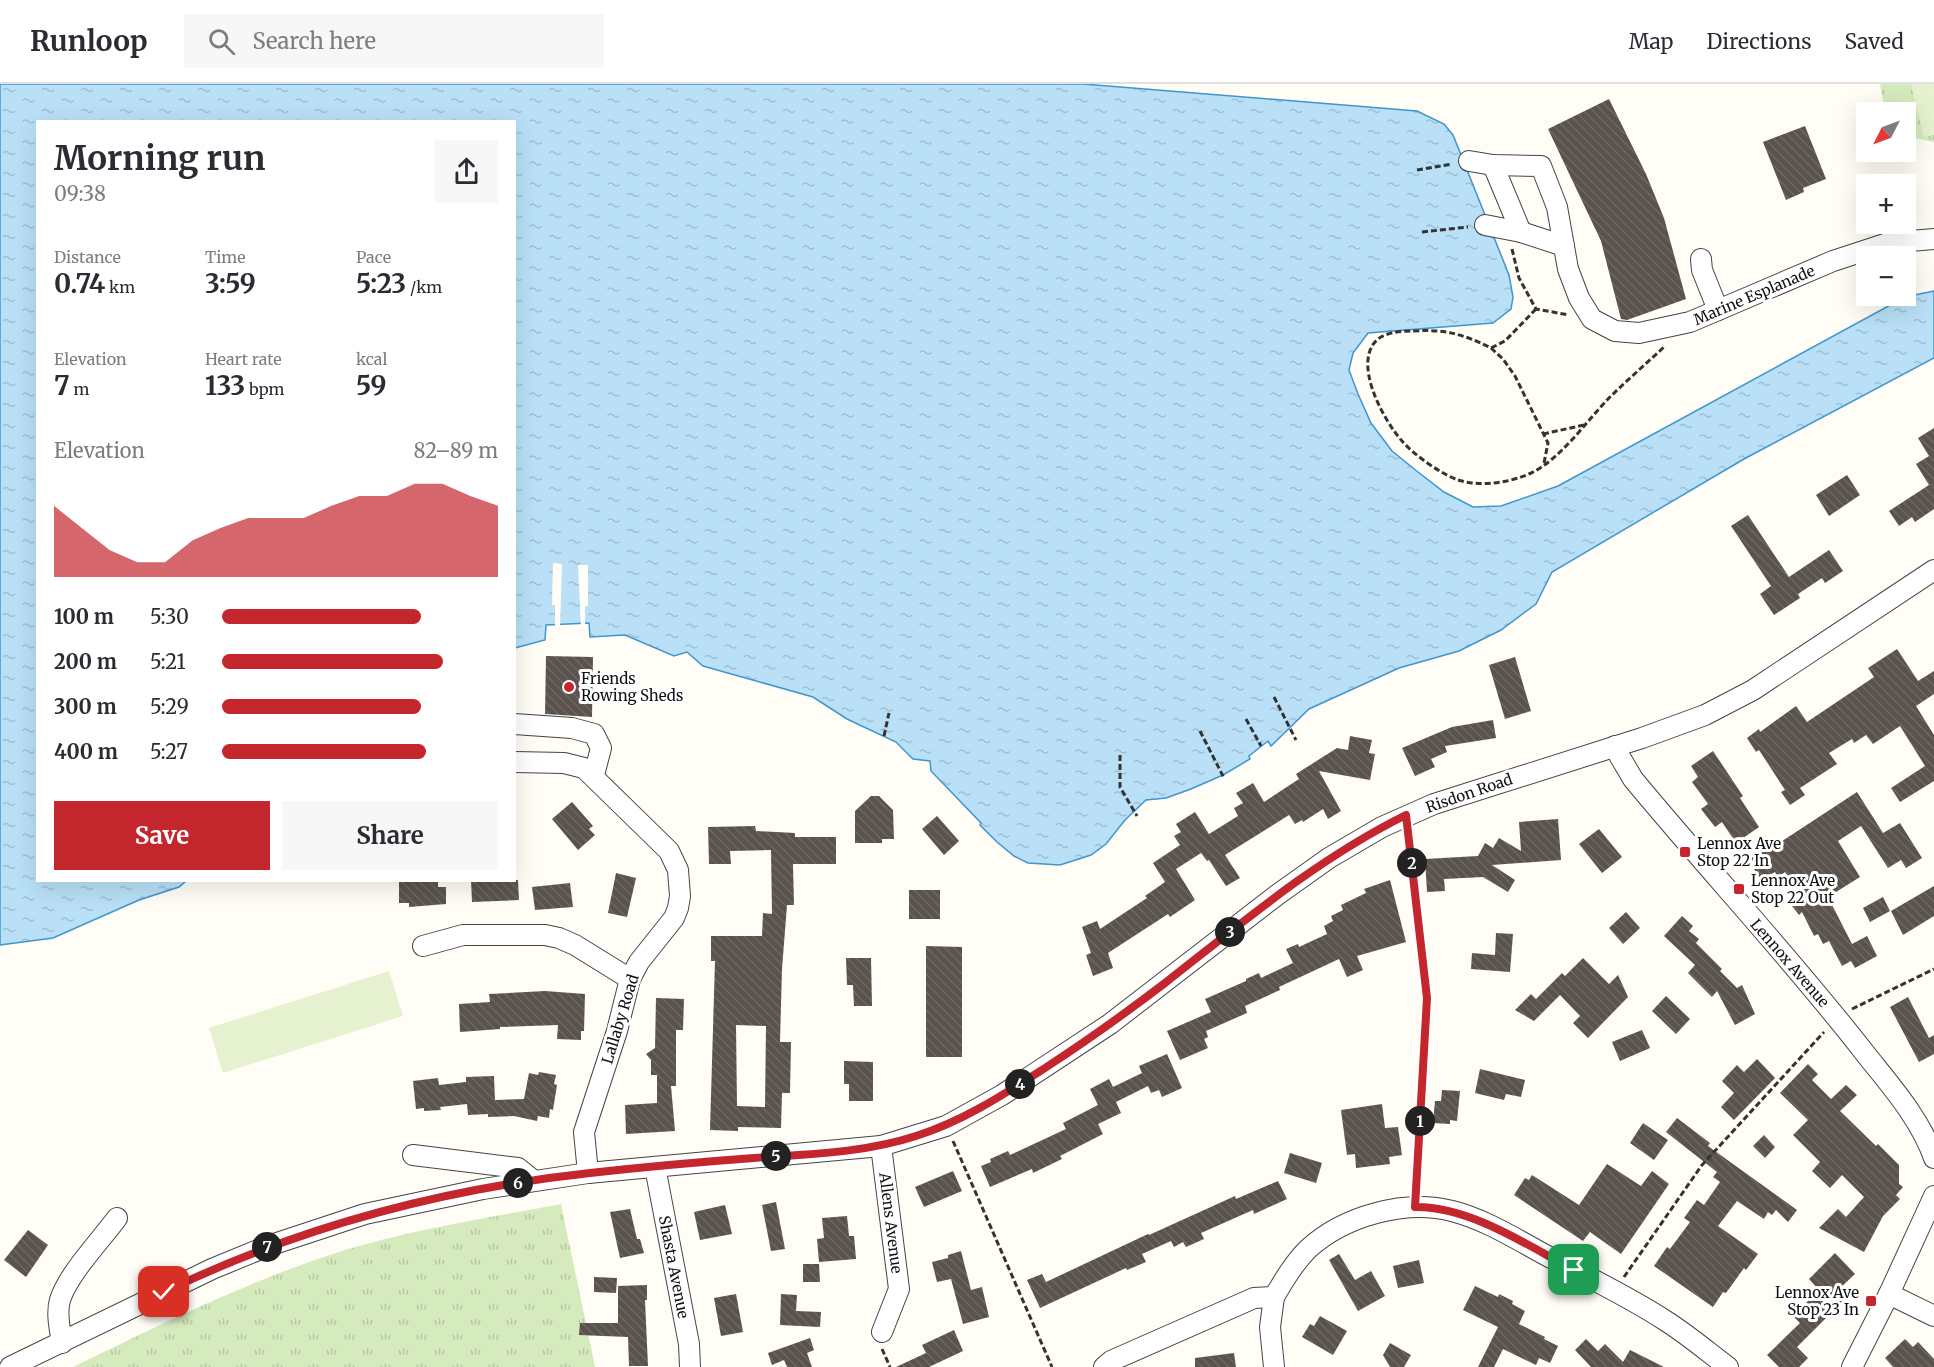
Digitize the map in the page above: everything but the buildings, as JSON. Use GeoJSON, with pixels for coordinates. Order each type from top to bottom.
{"type":"FeatureCollection","features":[{"type":"Feature","properties":{"kind":"street"},"geometry":{"type":"LineString","coordinates":[[1469,161],[1492,165],[1541,166],[1557,207],[1568,269],[1579,298],[1592,319]]}},
{"type":"Feature","properties":{"kind":"street"},"geometry":{"type":"LineString","coordinates":[[1492,165],[1514,231]]}},
{"type":"Feature","properties":{"kind":"street"},"geometry":{"type":"LineString","coordinates":[[1485,225],[1564,246]]}},
{"type":"Feature","properties":{"kind":"street","name":"Marine Esplanade"},"geometry":{"type":"LineString","coordinates":[[1592,319],[1615,331],[1639,333],[1690,322],[1833,261],[1888,243],[1934,239]]}},
{"type":"Feature","properties":{"kind":"street"},"geometry":{"type":"LineString","coordinates":[[1701,259],[1702,270],[1718,310]]}},
{"type":"Feature","properties":{"kind":"street","name":"Risdon Road"},"geometry":{"type":"LineString","coordinates":[[10,1367],[212,1269],[268,1246],[365,1214],[533,1180],[881,1146],[946,1126],[1002,1095],[1069,1052],[1163,985],[1303,876],[1353,843],[1406,815],[1434,804],[1673,728],[1731,703],[1934,570]]}},
{"type":"Feature","properties":{"kind":"street"},"geometry":{"type":"LineString","coordinates":[[516,724],[572,728],[594,734],[601,748],[594,775]]}},
{"type":"Feature","properties":{"kind":"street","name":"Lennox Avenue"},"geometry":{"type":"LineString","coordinates":[[1615,746],[1633,779],[1838,1018],[1920,1126],[1934,1158]]}},
{"type":"Feature","properties":{"kind":"street","name":"Lallaby Road"},"geometry":{"type":"LineString","coordinates":[[516,762],[575,764],[594,775],[669,851],[678,870],[680,896],[674,918],[639,962],[630,979],[617,1031],[584,1132],[588,1173]]}},
{"type":"Feature","properties":{"kind":"street"},"geometry":{"type":"LineString","coordinates":[[423,946],[463,935],[545,935],[575,945],[630,979]]}},
{"type":"Feature","properties":{"kind":"street","name":"Allens Avenue"},"geometry":{"type":"LineString","coordinates":[[881,1146],[899,1289],[882,1332]]}},
{"type":"Feature","properties":{"kind":"street"},"geometry":{"type":"LineString","coordinates":[[413,1155],[518,1168],[533,1180]]}},
{"type":"Feature","properties":{"kind":"street","name":"Shasta Avenue"},"geometry":{"type":"LineString","coordinates":[[655,1167],[689,1344],[690,1367]]}},
{"type":"Feature","properties":{"kind":"street"},"geometry":{"type":"LineString","coordinates":[[1852,1367],[1934,1196]]}},
{"type":"Feature","properties":{"kind":"street"},"geometry":{"type":"LineString","coordinates":[[1274,1367],[1270,1327],[1274,1297],[1293,1265],[1309,1248],[1329,1234],[1370,1214],[1426,1207],[1453,1211],[1486,1224],[1614,1291],[1667,1321],[1728,1367]]}},
{"type":"Feature","properties":{"kind":"street"},"geometry":{"type":"LineString","coordinates":[[62,1343],[59,1321],[60,1301],[71,1278],[117,1218]]}},
{"type":"Feature","properties":{"kind":"street"},"geometry":{"type":"LineString","coordinates":[[1889,1294],[1934,1316]]}},
{"type":"Feature","properties":{"kind":"street"},"geometry":{"type":"LineString","coordinates":[[1104,1367],[1111,1361],[1254,1298],[1274,1297]]}},
{"type":"Feature","properties":{"kind":"path"},"geometry":{"type":"LineString","coordinates":[[1418,170],[1469,161]]}},
{"type":"Feature","properties":{"kind":"path"},"geometry":{"type":"LineString","coordinates":[[1422,232],[1485,225]]}},
{"type":"Feature","properties":{"kind":"path"},"geometry":{"type":"LineString","coordinates":[[1514,231],[1519,278],[1536,309]]}},
{"type":"Feature","properties":{"kind":"path"},"geometry":{"type":"LineString","coordinates":[[1536,309],[1592,319]]}},
{"type":"Feature","properties":{"kind":"path"},"geometry":{"type":"LineString","coordinates":[[1491,348],[1505,341],[1536,309]]}},
{"type":"Feature","properties":{"kind":"path"},"geometry":{"type":"LineString","coordinates":[[1544,463],[1548,443],[1515,376],[1503,359],[1491,348],[1460,333],[1444,330],[1398,332],[1379,339],[1372,348],[1368,357],[1370,381],[1388,423],[1404,443],[1427,462],[1458,479],[1482,484],[1499,482],[1530,473],[1544,463],[1562,450],[1609,399],[1665,345]]}},
{"type":"Feature","properties":{"kind":"path"},"geometry":{"type":"LineString","coordinates":[[1543,434],[1585,424]]}},
{"type":"Feature","properties":{"kind":"path"},"geometry":{"type":"LineString","coordinates":[[1274,697],[1296,740]]}},
{"type":"Feature","properties":{"kind":"path"},"geometry":{"type":"LineString","coordinates":[[884,736],[889,713]]}},
{"type":"Feature","properties":{"kind":"path"},"geometry":{"type":"LineString","coordinates":[[1246,719],[1261,746]]}},
{"type":"Feature","properties":{"kind":"path"},"geometry":{"type":"LineString","coordinates":[[1200,731],[1224,778]]}},
{"type":"Feature","properties":{"kind":"path"},"geometry":{"type":"LineString","coordinates":[[1120,755],[1120,787],[1137,816]]}},
{"type":"Feature","properties":{"kind":"path"},"geometry":{"type":"LineString","coordinates":[[1406,815],[1427,998],[1415,1207]]}},
{"type":"Feature","properties":{"kind":"path"},"geometry":{"type":"LineString","coordinates":[[1614,1291],[1702,1165],[1838,1018],[1858,1005],[1934,969]]}},
{"type":"Feature","properties":{"kind":"path"},"geometry":{"type":"LineString","coordinates":[[946,1126],[1052,1367]]}},
{"type":"Feature","properties":{"kind":"green space"},"geometry":{"type":"Polygon","coordinates":[[[1880,84],[1934,84],[1934,142],[1916,138],[1916,102],[1883,102],[1880,84]]]}},
{"type":"Feature","properties":{"kind":"green space"},"geometry":{"type":"Polygon","coordinates":[[[1911,84],[1934,84],[1934,135],[1924,137],[1911,84]]]}},
{"type":"Feature","properties":{"kind":"green space"},"geometry":{"type":"Polygon","coordinates":[[[389,971],[403,1016],[223,1073],[209,1028],[389,971]]]}},
{"type":"Feature","properties":{"kind":"green space"},"geometry":{"type":"Polygon","coordinates":[[[561,1204],[595,1367],[73,1367],[172,1319],[239,1290],[342,1251],[423,1230],[561,1204]]]}},
{"type":"Feature","properties":{"kind":"water"},"geometry":{"type":"Polygon","coordinates":[[[0,84],[1083,84],[1417,111],[1444,124],[1453,135],[1509,275],[1513,297],[1511,309],[1493,323],[1368,333],[1353,353],[1349,370],[1371,423],[1392,451],[1444,492],[1473,507],[1501,506],[1558,486],[1888,306],[1916,306],[1916,295],[1934,291],[1934,358],[1744,459],[1552,572],[1536,604],[1501,630],[1459,651],[1399,668],[1309,709],[1271,746],[1268,741],[1249,756],[1250,759],[1223,775],[1166,798],[1146,800],[1125,820],[1106,844],[1091,855],[1060,865],[1028,863],[1014,856],[980,825],[981,823],[931,771],[930,761],[913,759],[896,742],[847,719],[813,697],[703,666],[687,652],[674,656],[625,635],[590,637],[589,623],[546,625],[545,640],[516,648],[516,120],[36,120],[36,882],[185,882],[179,887],[139,900],[53,938],[0,945],[0,84]]]}},
{"type":"Feature","properties":{"kind":"pier"},"geometry":{"type":"Polygon","coordinates":[[[553,563],[562,564],[560,628],[555,628],[555,605],[552,605],[553,563]]]}},
{"type":"Feature","properties":{"kind":"pier"},"geometry":{"type":"Polygon","coordinates":[[[578,565],[588,565],[588,606],[585,606],[585,627],[581,627],[578,565]]]}},
{"type":"Feature","properties":{"kind":"place","name":"Friends Rowing Sheds"},"geometry":{"type":"Point","coordinates":[569,687]}},
{"type":"Feature","properties":{"kind":"place","name":"Lennox Ave Stop 22 In"},"geometry":{"type":"Point","coordinates":[1685,852]}},
{"type":"Feature","properties":{"kind":"place","name":"Lennox Ave Stop 22 Out"},"geometry":{"type":"Point","coordinates":[1739,889]}},
{"type":"Feature","properties":{"kind":"place","name":"Lennox Ave Stop 23 In"},"geometry":{"type":"Point","coordinates":[1871,1301]}},
{"type":"Feature","properties":{"kind":"route"},"geometry":{"type":"LineString","coordinates":[[164,1292],[268,1246],[365,1214],[421,1201],[533,1180],[588,1173],[881,1146],[946,1126],[1002,1095],[1069,1052],[1163,985],[1303,876],[1353,843],[1406,815],[1427,998],[1415,1207],[1453,1211],[1486,1224],[1574,1270]]}}]}
